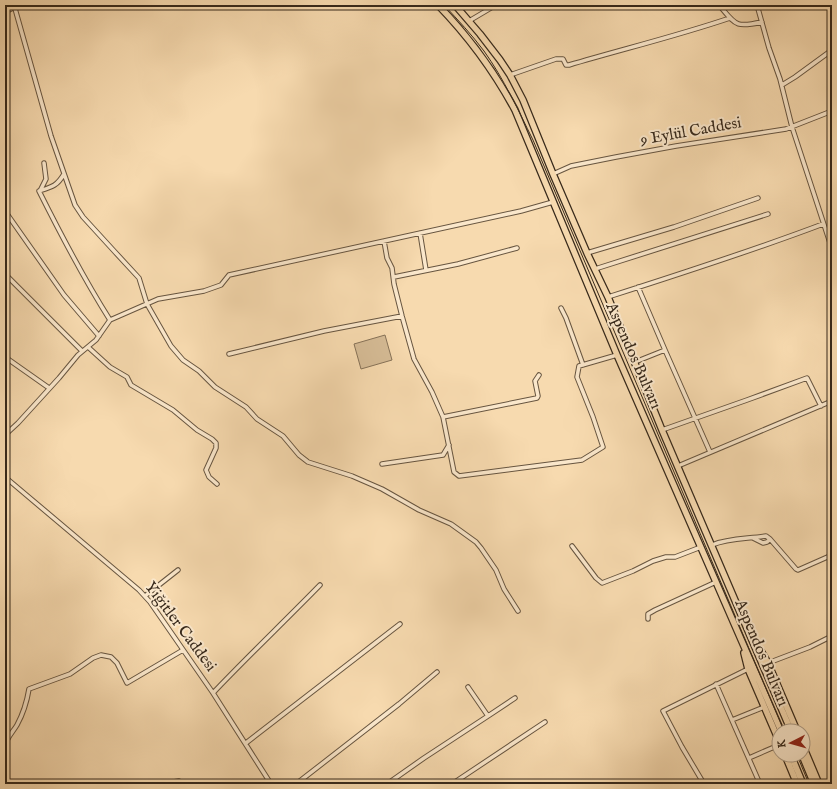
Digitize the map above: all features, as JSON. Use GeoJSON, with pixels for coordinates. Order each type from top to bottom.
{"type":"FeatureCollection","features":[{"type":"Feature","properties":{"kind":"main road","name":"Aspendos Bulvarı"},"geometry":{"type":"LineString","coordinates":[[438,5],[470,40],[501,86],[515,110],[617,355],[777,723]]}},
{"type":"Feature","properties":{"kind":"main road","name":"Aspendos Bulvarı"},"geometry":{"type":"LineString","coordinates":[[456,5],[485,40],[510,75],[523,100],[587,253],[636,362],[662,430],[788,723]]}},
{"type":"Feature","properties":{"kind":"main road"},"geometry":{"type":"LineString","coordinates":[[748,630],[768,663],[793,723]]}},
{"type":"Feature","properties":{"kind":"main road"},"geometry":{"type":"LineString","coordinates":[[739,635],[748,669],[771,723]]}},
{"type":"Feature","properties":{"kind":"main road"},"geometry":{"type":"LineString","coordinates":[[788,763],[796,782]]}},
{"type":"Feature","properties":{"kind":"main road"},"geometry":{"type":"LineString","coordinates":[[794,763],[803,784]]}},
{"type":"Feature","properties":{"kind":"main road"},"geometry":{"type":"LineString","coordinates":[[805,763],[814,784]]}},
{"type":"Feature","properties":{"kind":"main road"},"geometry":{"type":"LineString","coordinates":[[810,763],[819,784]]}},
{"type":"Feature","properties":{"kind":"street"},"geometry":{"type":"LineString","coordinates":[[469,21],[496,5]]}},
{"type":"Feature","properties":{"kind":"street"},"geometry":{"type":"LineString","coordinates":[[719,5],[730,18],[739,25],[762,22]]}},
{"type":"Feature","properties":{"kind":"street"},"geometry":{"type":"LineString","coordinates":[[757,5],[782,85],[792,127],[832,250]]}},
{"type":"Feature","properties":{"kind":"street"},"geometry":{"type":"LineString","coordinates":[[5,12],[15,6],[51,136],[75,205],[83,217],[139,278],[147,304],[168,341],[183,360],[199,371],[215,388],[246,407],[258,419],[283,436],[303,458],[339,473],[352,476],[387,492],[412,506],[451,524],[476,542],[496,570],[504,589],[518,611]]}},
{"type":"Feature","properties":{"kind":"street"},"geometry":{"type":"LineString","coordinates":[[510,75],[556,59],[563,58],[566,64],[569,65],[670,37],[730,18]]}},
{"type":"Feature","properties":{"kind":"street"},"geometry":{"type":"LineString","coordinates":[[782,85],[795,78],[832,50]]}},
{"type":"Feature","properties":{"kind":"street","name":"9 Eylül Caddesi"},"geometry":{"type":"LineString","coordinates":[[553,174],[571,166],[616,157],[770,132],[792,127],[832,111]]}},
{"type":"Feature","properties":{"kind":"street"},"geometry":{"type":"LineString","coordinates":[[39,191],[46,179],[44,163]]}},
{"type":"Feature","properties":{"kind":"street"},"geometry":{"type":"LineString","coordinates":[[39,191],[53,187],[59,183],[64,174]]}},
{"type":"Feature","properties":{"kind":"street"},"geometry":{"type":"LineString","coordinates":[[39,191],[110,320]]}},
{"type":"Feature","properties":{"kind":"street"},"geometry":{"type":"LineString","coordinates":[[587,253],[674,227],[758,198]]}},
{"type":"Feature","properties":{"kind":"street"},"geometry":{"type":"LineString","coordinates":[[5,435],[18,424],[82,352],[99,336],[110,320],[158,299],[204,291],[221,285],[229,275],[521,211],[553,202]]}},
{"type":"Feature","properties":{"kind":"street"},"geometry":{"type":"LineString","coordinates":[[5,211],[64,295],[99,336]]}},
{"type":"Feature","properties":{"kind":"street"},"geometry":{"type":"LineString","coordinates":[[595,269],[768,214]]}},
{"type":"Feature","properties":{"kind":"street"},"geometry":{"type":"LineString","coordinates":[[608,297],[783,239],[823,224]]}},
{"type":"Feature","properties":{"kind":"street"},"geometry":{"type":"LineString","coordinates":[[420,233],[426,270]]}},
{"type":"Feature","properties":{"kind":"street"},"geometry":{"type":"LineString","coordinates":[[384,241],[387,258],[392,268],[402,316],[414,359],[432,392],[443,417],[454,472],[459,476],[582,460],[602,446],[593,417],[577,377],[579,366],[617,355]]}},
{"type":"Feature","properties":{"kind":"street"},"geometry":{"type":"LineString","coordinates":[[394,277],[458,264],[516,248]]}},
{"type":"Feature","properties":{"kind":"street"},"geometry":{"type":"LineString","coordinates":[[5,274],[82,352]]}},
{"type":"Feature","properties":{"kind":"street"},"geometry":{"type":"LineString","coordinates":[[638,287],[710,452]]}},
{"type":"Feature","properties":{"kind":"street"},"geometry":{"type":"LineString","coordinates":[[561,308],[583,365]]}},
{"type":"Feature","properties":{"kind":"street"},"geometry":{"type":"LineString","coordinates":[[229,354],[324,331],[402,316]]}},
{"type":"Feature","properties":{"kind":"street"},"geometry":{"type":"LineString","coordinates":[[88,347],[110,367],[127,377],[131,385],[173,410],[216,443],[216,448],[206,470],[209,477],[217,484]]}},
{"type":"Feature","properties":{"kind":"street"},"geometry":{"type":"LineString","coordinates":[[636,362],[665,350]]}},
{"type":"Feature","properties":{"kind":"street"},"geometry":{"type":"LineString","coordinates":[[5,357],[49,388]]}},
{"type":"Feature","properties":{"kind":"street"},"geometry":{"type":"LineString","coordinates":[[443,417],[537,398],[538,396],[535,381],[539,375]]}},
{"type":"Feature","properties":{"kind":"street"},"geometry":{"type":"LineString","coordinates":[[662,430],[807,378],[821,406]]}},
{"type":"Feature","properties":{"kind":"street"},"geometry":{"type":"LineString","coordinates":[[678,466],[832,401]]}},
{"type":"Feature","properties":{"kind":"street"},"geometry":{"type":"LineString","coordinates":[[382,464],[443,455],[449,445]]}},
{"type":"Feature","properties":{"kind":"street","name":"Yiğitler Caddesi"},"geometry":{"type":"LineString","coordinates":[[5,477],[145,596],[213,693],[272,784]]}},
{"type":"Feature","properties":{"kind":"street"},"geometry":{"type":"LineString","coordinates":[[712,545],[721,541],[766,536],[798,570],[832,555]]}},
{"type":"Feature","properties":{"kind":"street"},"geometry":{"type":"LineString","coordinates":[[753,538],[764,543],[768,542],[770,539]]}},
{"type":"Feature","properties":{"kind":"street"},"geometry":{"type":"LineString","coordinates":[[572,546],[596,578],[602,583],[634,571],[653,561],[666,557],[675,558],[701,547]]}},
{"type":"Feature","properties":{"kind":"street"},"geometry":{"type":"LineString","coordinates":[[145,596],[178,570]]}},
{"type":"Feature","properties":{"kind":"street"},"geometry":{"type":"LineString","coordinates":[[648,619],[648,614],[655,610],[716,582]]}},
{"type":"Feature","properties":{"kind":"street"},"geometry":{"type":"LineString","coordinates":[[213,693],[251,653],[275,632],[320,586]]}},
{"type":"Feature","properties":{"kind":"street"},"geometry":{"type":"LineString","coordinates":[[246,743],[400,624]]}},
{"type":"Feature","properties":{"kind":"street"},"geometry":{"type":"LineString","coordinates":[[768,663],[832,636]]}},
{"type":"Feature","properties":{"kind":"street"},"geometry":{"type":"LineString","coordinates":[[5,747],[6,742],[18,724],[27,700],[29,689],[70,674],[93,658],[101,655],[111,657],[117,663],[127,683],[183,650]]}},
{"type":"Feature","properties":{"kind":"street"},"geometry":{"type":"LineString","coordinates":[[704,784],[663,711],[748,669]]}},
{"type":"Feature","properties":{"kind":"street"},"geometry":{"type":"LineString","coordinates":[[296,784],[399,704],[437,672]]}},
{"type":"Feature","properties":{"kind":"street"},"geometry":{"type":"LineString","coordinates":[[716,684],[760,784]]}},
{"type":"Feature","properties":{"kind":"street"},"geometry":{"type":"LineString","coordinates":[[468,687],[488,716]]}},
{"type":"Feature","properties":{"kind":"street"},"geometry":{"type":"LineString","coordinates":[[387,784],[515,698]]}},
{"type":"Feature","properties":{"kind":"street"},"geometry":{"type":"LineString","coordinates":[[732,720],[764,707]]}},
{"type":"Feature","properties":{"kind":"street"},"geometry":{"type":"LineString","coordinates":[[452,784],[545,722]]}},
{"type":"Feature","properties":{"kind":"street"},"geometry":{"type":"LineString","coordinates":[[748,758],[771,748]]}},
{"type":"Feature","properties":{"kind":"street"},"geometry":{"type":"LineString","coordinates":[[161,784],[179,781],[180,784]]}},
{"type":"Feature","properties":{"kind":"street"},"geometry":{"type":"LineString","coordinates":[[787,784],[796,782]]}},
{"type":"Feature","properties":{"kind":"shaded area"},"geometry":{"type":"Polygon","coordinates":[[[385,335],[392,360],[361,369],[354,344],[385,335]]]}},
{"type":"Feature","properties":{"kind":"tram line"},"geometry":{"type":"LineString","coordinates":[[444,5],[475,39],[498,72],[533,140],[781,723]]}},
{"type":"Feature","properties":{"kind":"tram line"},"geometry":{"type":"LineString","coordinates":[[800,763],[809,784]]}}]}
